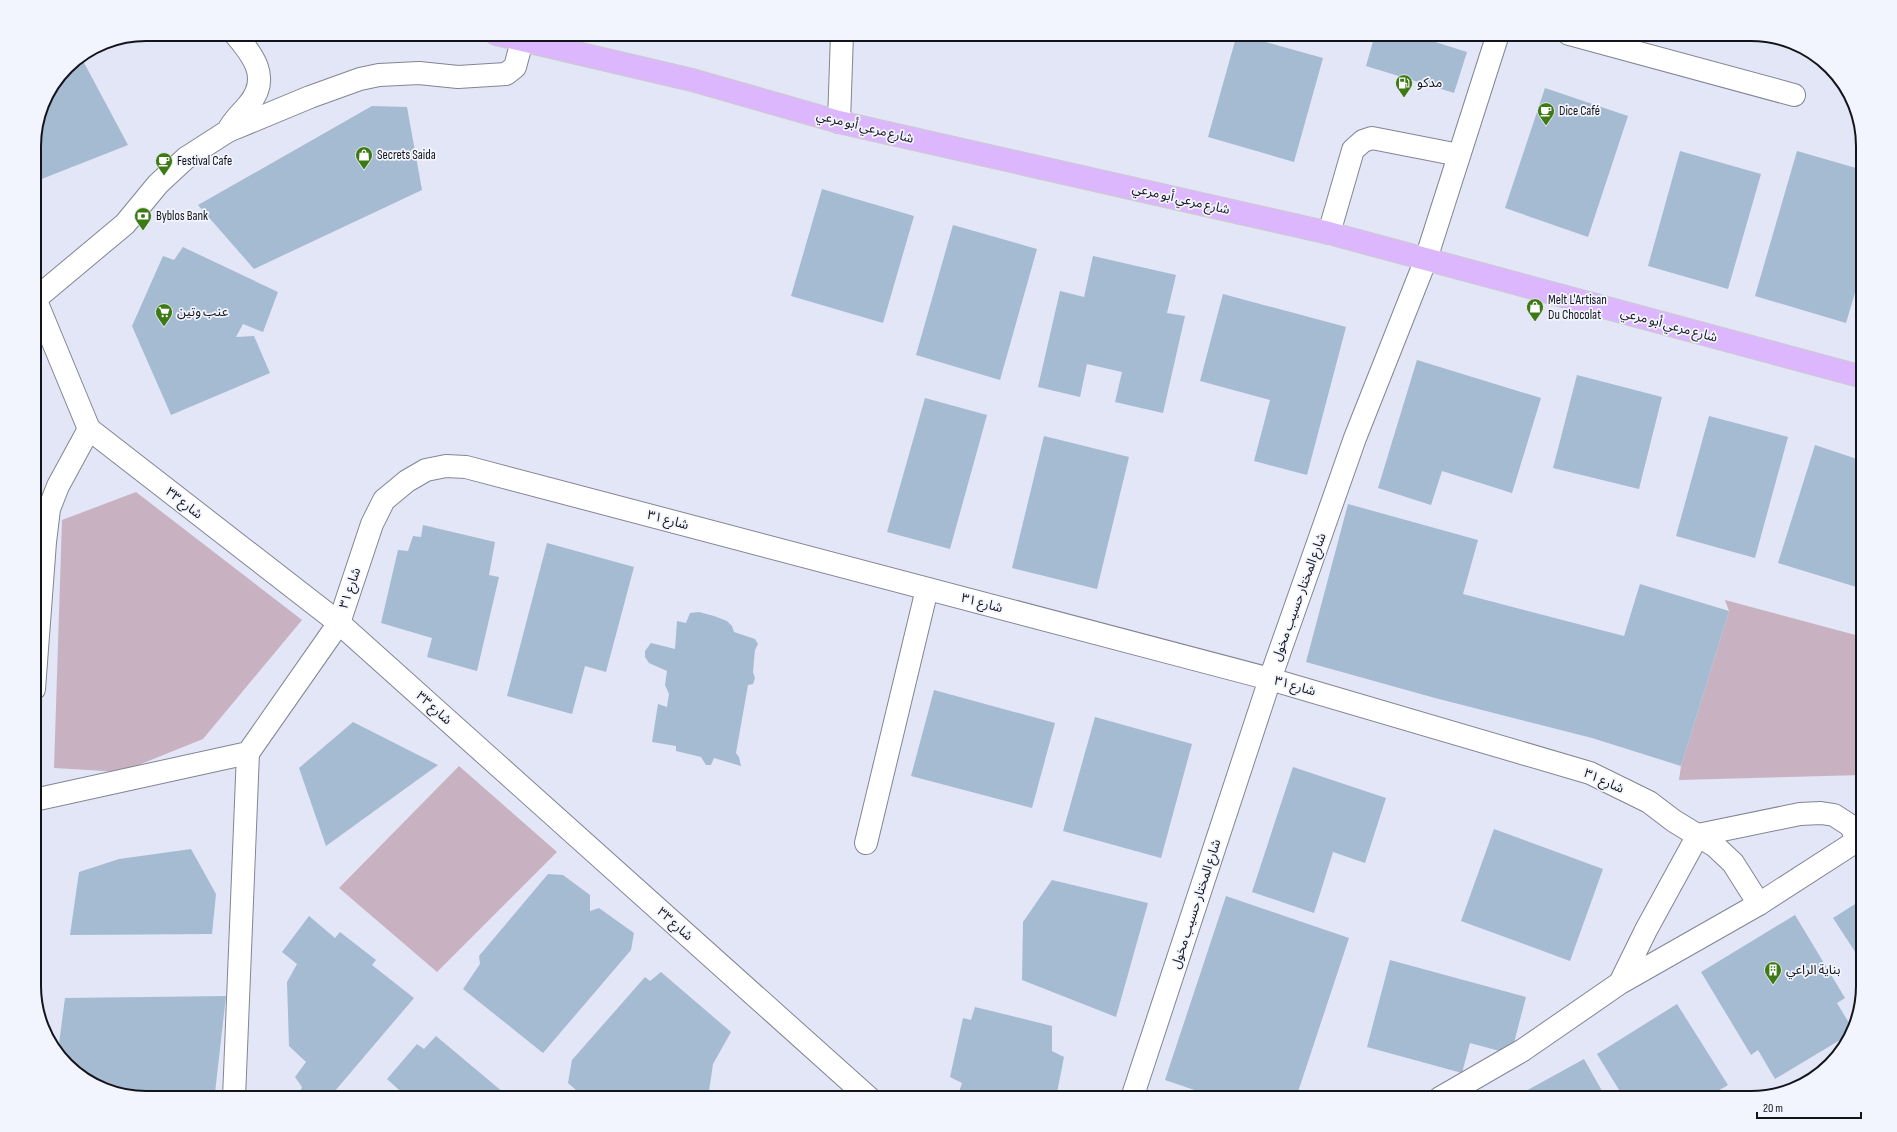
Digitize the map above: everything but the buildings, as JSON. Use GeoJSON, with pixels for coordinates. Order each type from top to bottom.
{"type":"FeatureCollection","features":[{"type":"Feature","properties":{"kind":"main road","name":"شارع مرعي أبو مرعي"},"geometry":{"type":"LineString","coordinates":[[537,41],[692,80],[839,122],[1329,233],[1856,375]]}},
{"type":"Feature","properties":{"kind":"street"},"geometry":{"type":"LineString","coordinates":[[228,131],[230,125],[250,103],[259,77],[257,64],[252,53],[241,41]]}},
{"type":"Feature","properties":{"kind":"street"},"geometry":{"type":"LineString","coordinates":[[41,293],[125,224],[158,184],[186,158],[228,131],[310,97],[360,79],[379,75],[419,74],[458,77],[506,74],[515,67],[520,41]]}},
{"type":"Feature","properties":{"kind":"street"},"geometry":{"type":"LineString","coordinates":[[839,122],[842,41]]}},
{"type":"Feature","properties":{"kind":"street","name":"شارع المختار حسيب مخول"},"geometry":{"type":"LineString","coordinates":[[1134,1091],[1270,678],[1356,438],[1426,259],[1496,41]]}},
{"type":"Feature","properties":{"kind":"street"},"geometry":{"type":"LineString","coordinates":[[1595,41],[1794,95]]}},
{"type":"Feature","properties":{"kind":"street"},"geometry":{"type":"LineString","coordinates":[[1329,233],[1353,150],[1363,141],[1372,138],[1459,155]]}},
{"type":"Feature","properties":{"kind":"street"},"geometry":{"type":"LineString","coordinates":[[41,313],[89,429],[58,486],[49,509],[41,595]]}},
{"type":"Feature","properties":{"kind":"street","name":"شارع ٣٣"},"geometry":{"type":"LineString","coordinates":[[89,429],[339,623],[861,1091]]}},
{"type":"Feature","properties":{"kind":"street","name":"شارع ٣١"},"geometry":{"type":"LineString","coordinates":[[248,753],[339,623],[372,524],[384,500],[407,481],[426,470],[446,466],[466,467],[1270,678],[1590,773],[1649,802],[1674,821],[1715,846],[1733,863],[1759,904]]}},
{"type":"Feature","properties":{"kind":"street"},"geometry":{"type":"LineString","coordinates":[[866,843],[927,589]]}},
{"type":"Feature","properties":{"kind":"street"},"geometry":{"type":"LineString","coordinates":[[41,798],[248,753],[234,1091]]}},
{"type":"Feature","properties":{"kind":"street"},"geometry":{"type":"LineString","coordinates":[[1452,1091],[1523,1050],[1620,983],[1759,904],[1852,844],[1855,836],[1851,826],[1834,815],[1821,813],[1800,814],[1698,835],[1646,930],[1620,983]]}},
{"type":"Feature","properties":{"kind":"shaded area"},"geometry":{"type":"Polygon","coordinates":[[[136,492],[302,620],[203,739],[121,772],[54,768],[62,520],[136,492]]]}},
{"type":"Feature","properties":{"kind":"shaded area"},"geometry":{"type":"Polygon","coordinates":[[[1725,600],[1856,635],[1856,775],[1679,780],[1681,766],[1729,611],[1725,600]]]}},
{"type":"Feature","properties":{"kind":"shaded area"},"geometry":{"type":"Polygon","coordinates":[[[459,766],[557,852],[437,972],[339,888],[459,766]]]}},
{"type":"Feature","properties":{"kind":"place","name":"مدكو"},"geometry":{"type":"Point","coordinates":[1404,98]}},
{"type":"Feature","properties":{"kind":"place","name":"Dice Café"},"geometry":{"type":"Point","coordinates":[1546,126]}},
{"type":"Feature","properties":{"kind":"place","name":"Secrets Saida"},"geometry":{"type":"Point","coordinates":[364,170]}},
{"type":"Feature","properties":{"kind":"place","name":"Festival Cafe"},"geometry":{"type":"Point","coordinates":[164,176]}},
{"type":"Feature","properties":{"kind":"place","name":"Byblos Bank"},"geometry":{"type":"Point","coordinates":[143,231]}},
{"type":"Feature","properties":{"kind":"place","name":"Melt L'Artisan Du Chocolat"},"geometry":{"type":"Point","coordinates":[1535,322]}},
{"type":"Feature","properties":{"kind":"place","name":"عنب وتين"},"geometry":{"type":"Point","coordinates":[164,327]}},
{"type":"Feature","properties":{"kind":"place","name":"بناية الراعي"},"geometry":{"type":"Point","coordinates":[1773,985]}}]}
